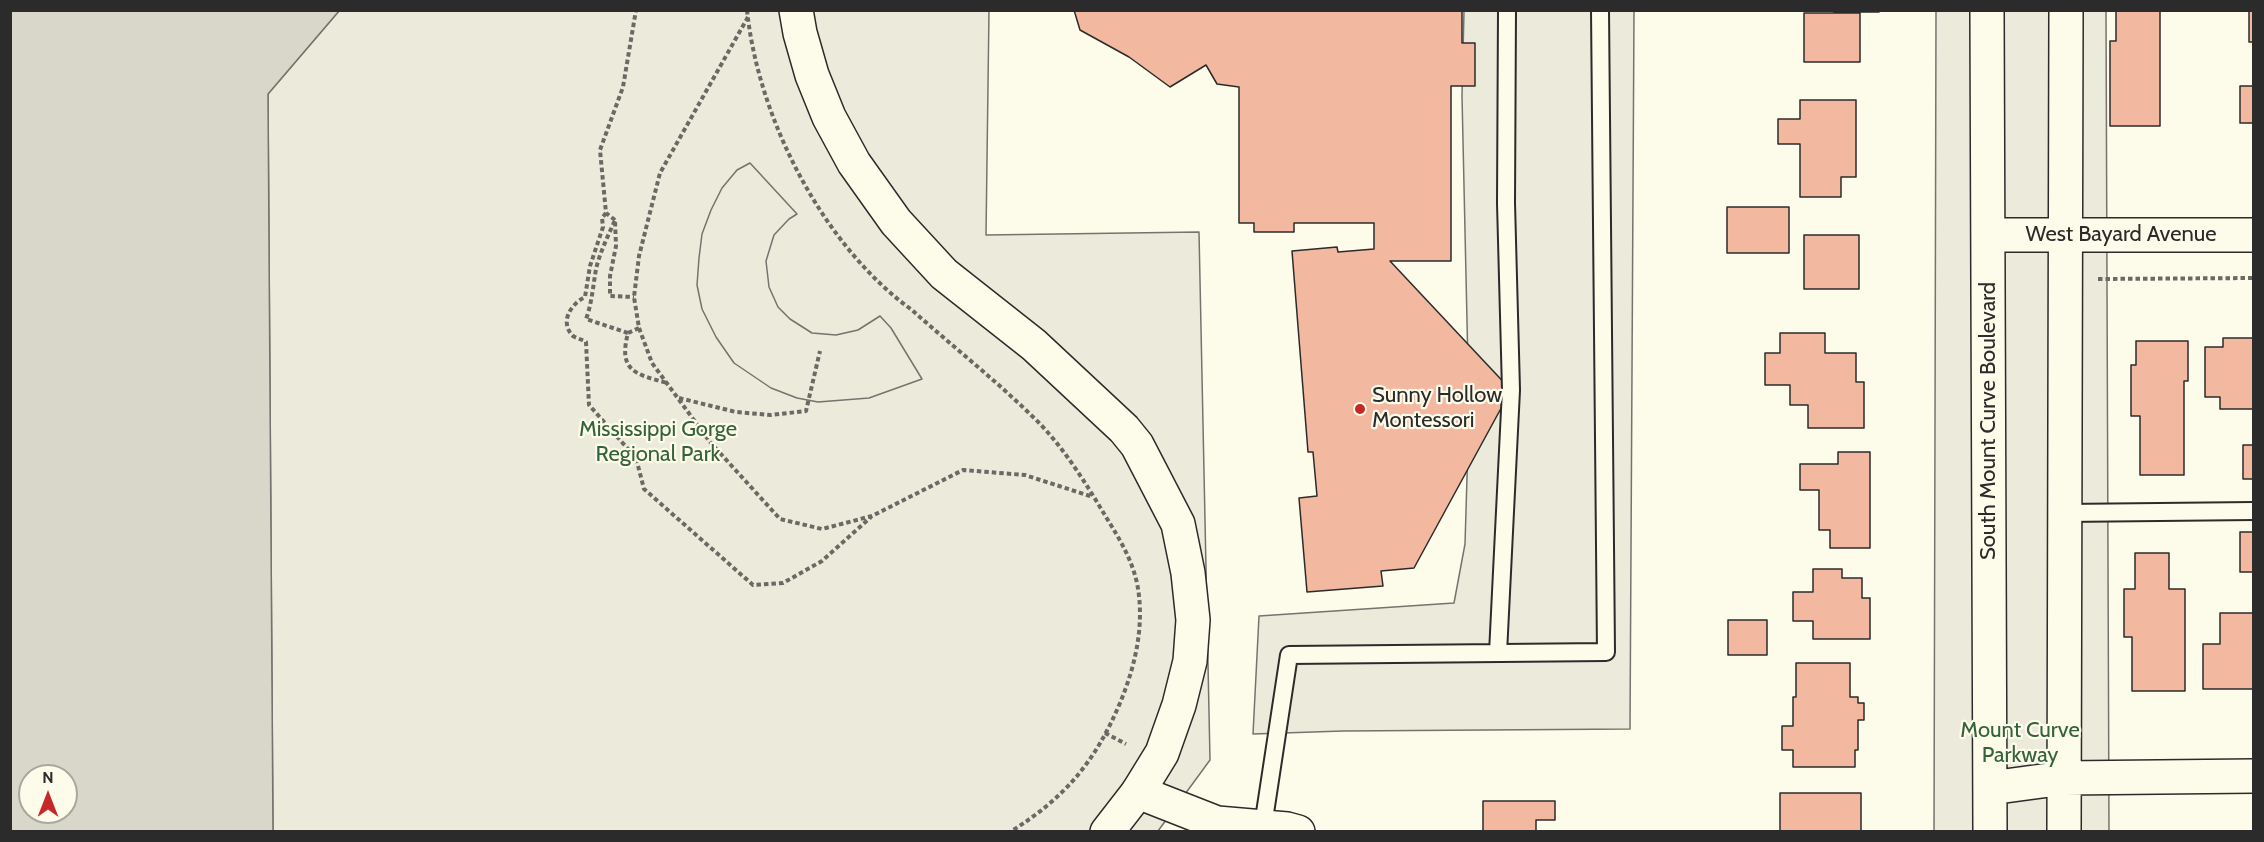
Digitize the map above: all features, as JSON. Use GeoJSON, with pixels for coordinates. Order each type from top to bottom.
{"type":"FeatureCollection","features":[{"type":"Feature","properties":{"kind":"street"},"geometry":{"type":"LineString","coordinates":[[796,10],[812,75],[830,117],[854,163],[896,222],[944,274],[1034,345],[1124,429],[1137,445],[1178,524],[1188,573],[1193,620],[1190,661],[1179,705],[1161,753],[1138,792],[1107,831]]}},
{"type":"Feature","properties":{"kind":"street","name":"South Mount Curve Boulevard"},"geometry":{"type":"LineString","coordinates":[[1987,10],[1990,831]]}},
{"type":"Feature","properties":{"kind":"street"},"geometry":{"type":"LineString","coordinates":[[2064,831],[2066,10]]}},
{"type":"Feature","properties":{"kind":"street","name":"West Bayard Avenue"},"geometry":{"type":"LineString","coordinates":[[1989,235],[2253,235]]}},
{"type":"Feature","properties":{"kind":"street"},"geometry":{"type":"LineString","coordinates":[[1990,788],[2064,778],[2253,776]]}},
{"type":"Feature","properties":{"kind":"street"},"geometry":{"type":"LineString","coordinates":[[1138,792],[1217,823],[1298,831]]}},
{"type":"Feature","properties":{"kind":"lane"},"geometry":{"type":"LineString","coordinates":[[1498,653],[1511,390],[1506,203],[1507,10]]}},
{"type":"Feature","properties":{"kind":"lane"},"geometry":{"type":"LineString","coordinates":[[1263,826],[1288,655],[1606,652],[1600,10]]}},
{"type":"Feature","properties":{"kind":"lane"},"geometry":{"type":"LineString","coordinates":[[2064,513],[2253,511]]}},
{"type":"Feature","properties":{"kind":"path"},"geometry":{"type":"LineString","coordinates":[[636,10],[623,87],[600,150],[606,213],[602,218],[603,227],[590,266],[585,297],[574,302],[566,323],[573,336],[586,342],[589,405],[636,458],[644,489],[753,585],[783,583],[822,561],[872,516]]}},
{"type":"Feature","properties":{"kind":"path"},"geometry":{"type":"LineString","coordinates":[[747,10],[759,73],[773,118],[808,191],[849,249],[892,296],[912,310],[1033,416],[1080,474],[1130,558],[1139,596],[1139,637],[1130,679],[1113,719],[1093,756],[1070,786],[1040,813],[1010,831]]}},
{"type":"Feature","properties":{"kind":"path"},"geometry":{"type":"LineString","coordinates":[[748,16],[660,173],[639,256],[634,297],[639,328],[652,363],[710,442],[780,519],[822,529],[872,516],[963,470],[1025,475],[1094,497]]}},
{"type":"Feature","properties":{"kind":"path"},"geometry":{"type":"LineString","coordinates":[[606,213],[615,220],[616,246],[610,276],[610,296],[634,297]]}},
{"type":"Feature","properties":{"kind":"path"},"geometry":{"type":"LineString","coordinates":[[615,220],[596,269],[592,303],[586,319],[628,333],[639,328]]}},
{"type":"Feature","properties":{"kind":"path"},"geometry":{"type":"LineString","coordinates":[[2093,275],[2097,279],[2253,278]]}},
{"type":"Feature","properties":{"kind":"path"},"geometry":{"type":"LineString","coordinates":[[628,333],[624,348],[627,363],[639,375],[668,383]]}},
{"type":"Feature","properties":{"kind":"path"},"geometry":{"type":"LineString","coordinates":[[679,398],[736,412],[771,415],[806,411],[820,351]]}},
{"type":"Feature","properties":{"kind":"green space","name":"Mississippi Gorge Regional Park"},"geometry":{"type":"Polygon","coordinates":[[[339,11],[989,11],[986,235],[1199,232],[1210,760],[1158,831],[273,831],[268,94],[339,11]]]}},
{"type":"Feature","properties":{"kind":"green space","name":"Mount Curve Parkway"},"geometry":{"type":"Polygon","coordinates":[[[1936,11],[2106,11],[2109,831],[1934,832],[1936,11]]]}},
{"type":"Feature","properties":{"kind":"shaded area"},"geometry":{"type":"Polygon","coordinates":[[[10,11],[339,11],[268,94],[273,831],[11,831],[10,11]]]}},
{"type":"Feature","properties":{"kind":"shaded area"},"geometry":{"type":"Polygon","coordinates":[[[1464,11],[1634,11],[1630,729],[1343,731],[1253,734],[1259,616],[1454,603],[1465,544],[1469,411],[1462,96],[1464,11]]]}},
{"type":"Feature","properties":{"kind":"shaded area"},"geometry":{"type":"Polygon","coordinates":[[[750,163],[797,214],[774,235],[766,261],[769,287],[778,307],[790,319],[812,333],[836,335],[858,330],[880,316],[891,328],[922,379],[869,398],[818,402],[797,398],[771,388],[734,363],[716,337],[702,309],[697,285],[699,258],[702,234],[722,188],[737,170],[750,163]]]}},
{"type":"Feature","properties":{"kind":"building"},"geometry":{"type":"Polygon","coordinates":[[[1074,10],[1462,10],[1462,43],[1475,43],[1475,86],[1451,86],[1451,261],[1390,261],[1511,390],[1414,568],[1381,571],[1383,586],[1307,592],[1299,498],[1317,496],[1313,452],[1308,452],[1292,251],[1337,247],[1338,252],[1374,249],[1374,223],[1294,223],[1294,232],[1254,232],[1254,223],[1239,223],[1239,87],[1217,84],[1206,65],[1170,87],[1129,57],[1080,30],[1074,10]]]}},
{"type":"Feature","properties":{"kind":"building"},"geometry":{"type":"Polygon","coordinates":[[[1834,10],[1879,10],[1879,12],[1834,12],[1834,10]]]}},
{"type":"Feature","properties":{"kind":"building"},"geometry":{"type":"Polygon","coordinates":[[[2116,10],[2160,10],[2160,126],[2110,126],[2110,41],[2116,41],[2116,10]]]}},
{"type":"Feature","properties":{"kind":"building"},"geometry":{"type":"Polygon","coordinates":[[[2249,10],[2254,10],[2254,42],[2249,42],[2249,10]]]}},
{"type":"Feature","properties":{"kind":"building"},"geometry":{"type":"Polygon","coordinates":[[[1804,13],[1860,13],[1860,62],[1804,62],[1804,13]]]}},
{"type":"Feature","properties":{"kind":"building"},"geometry":{"type":"Polygon","coordinates":[[[2240,86],[2254,86],[2254,123],[2240,123],[2240,86]]]}},
{"type":"Feature","properties":{"kind":"building"},"geometry":{"type":"Polygon","coordinates":[[[1800,100],[1856,100],[1856,177],[1841,177],[1841,197],[1800,197],[1800,144],[1778,144],[1778,119],[1800,119],[1800,100]]]}},
{"type":"Feature","properties":{"kind":"building"},"geometry":{"type":"Polygon","coordinates":[[[1727,207],[1789,207],[1789,253],[1727,253],[1727,207]]]}},
{"type":"Feature","properties":{"kind":"building"},"geometry":{"type":"Polygon","coordinates":[[[1804,235],[1859,235],[1859,289],[1804,289],[1804,235]]]}},
{"type":"Feature","properties":{"kind":"building"},"geometry":{"type":"Polygon","coordinates":[[[1780,333],[1825,333],[1825,353],[1856,353],[1856,382],[1864,382],[1864,428],[1808,428],[1808,405],[1790,405],[1790,385],[1765,385],[1765,353],[1780,353],[1780,333]]]}},
{"type":"Feature","properties":{"kind":"building"},"geometry":{"type":"Polygon","coordinates":[[[2223,338],[2254,338],[2254,409],[2220,409],[2220,397],[2205,397],[2205,347],[2223,347],[2223,338]]]}},
{"type":"Feature","properties":{"kind":"building"},"geometry":{"type":"Polygon","coordinates":[[[2136,341],[2188,341],[2188,381],[2184,381],[2184,475],[2140,475],[2140,416],[2131,416],[2131,365],[2136,365],[2136,341]]]}},
{"type":"Feature","properties":{"kind":"building"},"geometry":{"type":"Polygon","coordinates":[[[2243,445],[2254,445],[2254,479],[2243,479],[2243,445]]]}},
{"type":"Feature","properties":{"kind":"building"},"geometry":{"type":"Polygon","coordinates":[[[1838,452],[1870,452],[1870,548],[1830,548],[1830,530],[1819,530],[1819,490],[1800,490],[1800,464],[1838,464],[1838,452]]]}},
{"type":"Feature","properties":{"kind":"building"},"geometry":{"type":"Polygon","coordinates":[[[2240,532],[2254,532],[2254,572],[2240,572],[2240,532]]]}},
{"type":"Feature","properties":{"kind":"building"},"geometry":{"type":"Polygon","coordinates":[[[2135,553],[2169,553],[2169,589],[2185,589],[2185,691],[2132,691],[2132,637],[2124,637],[2124,589],[2135,589],[2135,553]]]}},
{"type":"Feature","properties":{"kind":"building"},"geometry":{"type":"Polygon","coordinates":[[[1813,569],[1842,569],[1842,578],[1862,578],[1862,598],[1870,598],[1870,639],[1813,639],[1813,621],[1793,621],[1793,592],[1813,592],[1813,569]]]}},
{"type":"Feature","properties":{"kind":"building"},"geometry":{"type":"Polygon","coordinates":[[[2220,613],[2254,613],[2254,689],[2203,689],[2203,644],[2220,644],[2220,613]]]}},
{"type":"Feature","properties":{"kind":"building"},"geometry":{"type":"Polygon","coordinates":[[[1728,620],[1767,620],[1767,655],[1728,655],[1728,620]]]}},
{"type":"Feature","properties":{"kind":"building"},"geometry":{"type":"Polygon","coordinates":[[[1796,663],[1850,663],[1850,697],[1858,697],[1858,703],[1864,703],[1864,720],[1858,720],[1858,750],[1855,750],[1855,767],[1793,767],[1793,750],[1782,750],[1782,726],[1793,726],[1796,663]]]}},
{"type":"Feature","properties":{"kind":"building"},"geometry":{"type":"Polygon","coordinates":[[[1780,793],[1861,793],[1861,832],[1780,832],[1780,793]]]}},
{"type":"Feature","properties":{"kind":"building"},"geometry":{"type":"Polygon","coordinates":[[[1483,801],[1555,801],[1555,820],[1536,820],[1536,832],[1483,832],[1483,801]]]}},
{"type":"Feature","properties":{"kind":"place","name":"Sunny Hollow Montessori"},"geometry":{"type":"Point","coordinates":[1360,409]}}]}
